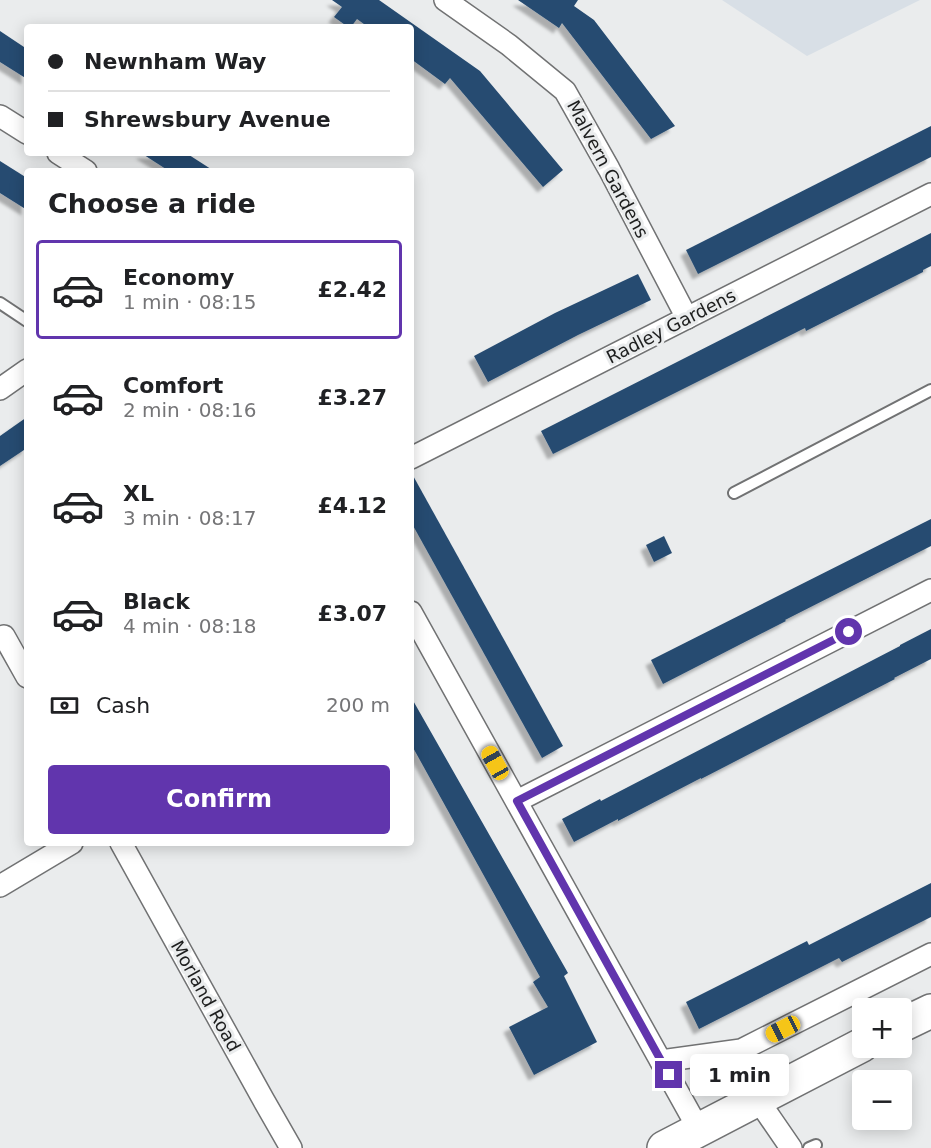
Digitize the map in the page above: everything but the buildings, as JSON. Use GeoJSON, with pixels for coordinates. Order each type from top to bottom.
{"type":"FeatureCollection","features":[{"type":"Feature","properties":{"kind":"main road"},"geometry":{"type":"LineString","coordinates":[[912,1020],[931,1011]]}},
{"type":"Feature","properties":{"kind":"main road"},"geometry":{"type":"LineString","coordinates":[[664,1148],[852,1050]]}},
{"type":"Feature","properties":{"kind":"street","name":"Malvern Gardens"},"geometry":{"type":"LineString","coordinates":[[445,0],[509,45],[565,91],[609,169],[687,318]]}},
{"type":"Feature","properties":{"kind":"street"},"geometry":{"type":"LineString","coordinates":[[0,116],[24,131]]}},
{"type":"Feature","properties":{"kind":"street"},"geometry":{"type":"LineString","coordinates":[[63,156],[81,168]]}},
{"type":"Feature","properties":{"kind":"street","name":"Radley Gardens"},"geometry":{"type":"LineString","coordinates":[[414,456],[931,194]]}},
{"type":"Feature","properties":{"kind":"street"},"geometry":{"type":"LineString","coordinates":[[0,389],[24,372]]}},
{"type":"Feature","properties":{"kind":"street"},"geometry":{"type":"LineString","coordinates":[[517,801],[931,590]]}},
{"type":"Feature","properties":{"kind":"street"},"geometry":{"type":"LineString","coordinates":[[414,617],[699,1130]]}},
{"type":"Feature","properties":{"kind":"street"},"geometry":{"type":"LineString","coordinates":[[4,636],[24,672]]}},
{"type":"Feature","properties":{"kind":"street"},"geometry":{"type":"LineString","coordinates":[[0,886],[67,846]]}},
{"type":"Feature","properties":{"kind":"street","name":"Morland Road"},"geometry":{"type":"LineString","coordinates":[[123,846],[291,1148]]}},
{"type":"Feature","properties":{"kind":"street"},"geometry":{"type":"LineString","coordinates":[[661,1061],[741,1050],[931,954]]}},
{"type":"Feature","properties":{"kind":"street"},"geometry":{"type":"LineString","coordinates":[[758,1100],[791,1148]]}},
{"type":"Feature","properties":{"kind":"lane"},"geometry":{"type":"LineString","coordinates":[[0,303],[24,319]]}},
{"type":"Feature","properties":{"kind":"lane"},"geometry":{"type":"LineString","coordinates":[[734,493],[931,390]]}},
{"type":"Feature","properties":{"kind":"shaded area"},"geometry":{"type":"Polygon","coordinates":[[[722,0],[920,0],[807,56],[722,0]]]}},
{"type":"Feature","properties":{"kind":"route"},"geometry":{"type":"LineString","coordinates":[[669,1075],[517,801],[849,632]]}}]}
